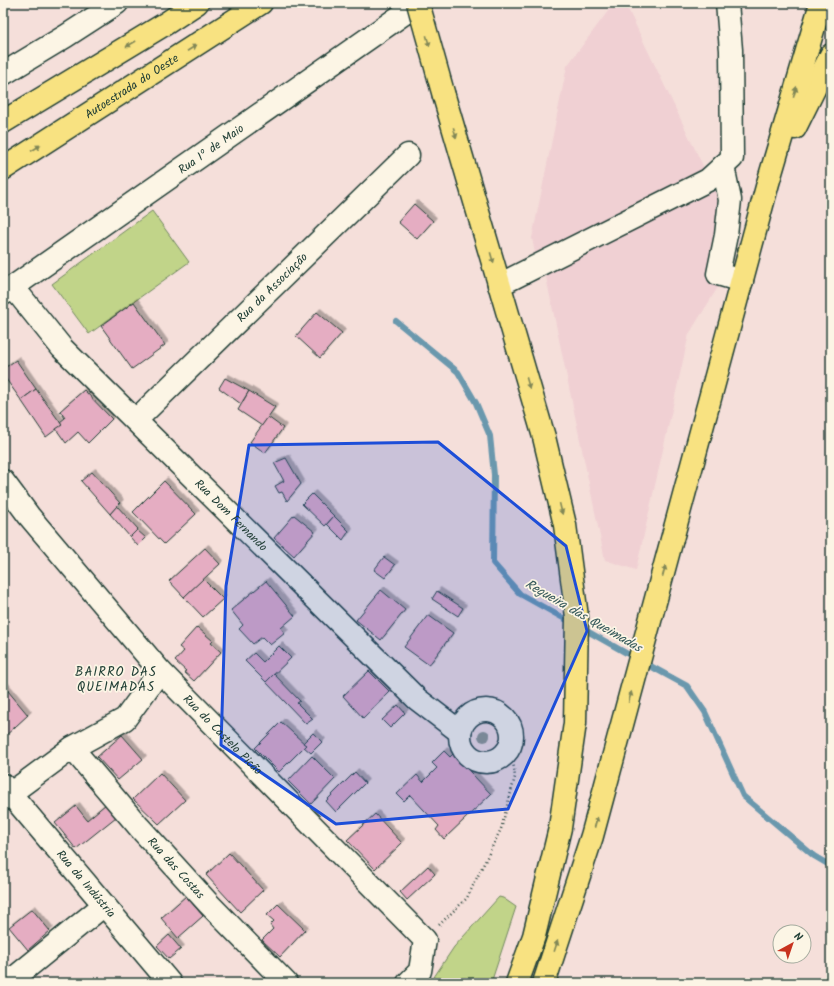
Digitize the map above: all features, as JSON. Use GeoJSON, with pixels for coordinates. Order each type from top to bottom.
{"type":"FeatureCollection","features":[{"type":"Feature","properties":{"kind":"highway"},"geometry":{"type":"LineString","coordinates":[[165,24],[184,3]]}},
{"type":"Feature","properties":{"kind":"highway"},"geometry":{"type":"LineString","coordinates":[[3,122],[198,3]]}},
{"type":"Feature","properties":{"kind":"highway","name":"Autoestrada do Oeste"},"geometry":{"type":"LineString","coordinates":[[3,169],[261,3]]}},
{"type":"Feature","properties":{"kind":"highway"},"geometry":{"type":"LineString","coordinates":[[419,3],[444,96],[544,437],[564,518],[577,617],[575,723],[560,828],[534,936],[517,983]]}},
{"type":"Feature","properties":{"kind":"highway"},"geometry":{"type":"LineString","coordinates":[[544,983],[592,836],[768,183],[821,3]]}},
{"type":"Feature","properties":{"kind":"highway"},"geometry":{"type":"LineString","coordinates":[[768,183],[831,55]]}},
{"type":"Feature","properties":{"kind":"street"},"geometry":{"type":"LineString","coordinates":[[3,74],[117,3]]}},
{"type":"Feature","properties":{"kind":"street","name":"Rua 1º de Maio"},"geometry":{"type":"LineString","coordinates":[[8,291],[419,3]]}},
{"type":"Feature","properties":{"kind":"street"},"geometry":{"type":"LineString","coordinates":[[499,285],[708,180],[732,158],[731,50],[727,3]]}},
{"type":"Feature","properties":{"kind":"street","name":"Rua da Associação"},"geometry":{"type":"LineString","coordinates":[[136,420],[408,155]]}},
{"type":"Feature","properties":{"kind":"street"},"geometry":{"type":"LineString","coordinates":[[723,166],[730,200],[726,235],[718,274],[742,280]]}},
{"type":"Feature","properties":{"kind":"street","name":"Rua Dom Fernando"},"geometry":{"type":"LineString","coordinates":[[8,291],[62,348],[417,699],[460,732]]}},
{"type":"Feature","properties":{"kind":"street","name":"Rua do Castelo Picão"},"geometry":{"type":"LineString","coordinates":[[3,481],[29,516],[160,671],[425,940]]}},
{"type":"Feature","properties":{"kind":"street"},"geometry":{"type":"LineString","coordinates":[[5,792],[72,748],[125,719],[160,671]]}},
{"type":"Feature","properties":{"kind":"street"},"geometry":{"type":"LineString","coordinates":[[484,710],[500,714],[507,720],[511,728],[512,737],[510,745],[507,752],[501,758],[494,761],[487,763],[472,759],[466,754],[459,740],[462,723],[475,712],[484,710]]}},
{"type":"Feature","properties":{"kind":"street","name":"Rua das Costas"},"geometry":{"type":"LineString","coordinates":[[72,748],[144,833],[209,904],[286,983]]}},
{"type":"Feature","properties":{"kind":"street","name":"Rua da Indústria"},"geometry":{"type":"LineString","coordinates":[[5,792],[170,983]]}},
{"type":"Feature","properties":{"kind":"street"},"geometry":{"type":"LineString","coordinates":[[8,983],[104,905]]}},
{"type":"Feature","properties":{"kind":"street"},"geometry":{"type":"LineString","coordinates":[[408,983],[420,971],[425,940]]}},
{"type":"Feature","properties":{"kind":"path"},"geometry":{"type":"LineString","coordinates":[[425,940],[467,898],[501,829],[514,777],[510,745]]}},
{"type":"Feature","properties":{"kind":"highlighted area"},"geometry":{"type":"Polygon","coordinates":[[[438,442],[566,546],[587,631],[508,809],[336,824],[221,745],[226,586],[249,445],[438,442]]]}},
{"type":"Feature","properties":{"kind":"shaded area"},"geometry":{"type":"Polygon","coordinates":[[[614,3],[625,3],[704,168],[696,178],[536,259],[532,238],[567,66],[614,3]]]}},
{"type":"Feature","properties":{"kind":"shaded area"},"geometry":{"type":"Polygon","coordinates":[[[707,189],[714,190],[720,196],[724,204],[741,200],[720,284],[689,334],[636,570],[605,560],[545,272],[707,189]]]}},
{"type":"Feature","properties":{"kind":"green space"},"geometry":{"type":"Polygon","coordinates":[[[152,211],[189,262],[89,334],[52,284],[152,211]]]}},
{"type":"Feature","properties":{"kind":"green space"},"geometry":{"type":"Polygon","coordinates":[[[499,897],[516,907],[491,983],[441,983],[434,977],[454,947],[499,897]]]}},
{"type":"Feature","properties":{"kind":"building"},"geometry":{"type":"Polygon","coordinates":[[[414,204],[433,221],[417,239],[398,222],[414,204]]]}},
{"type":"Feature","properties":{"kind":"building"},"geometry":{"type":"Polygon","coordinates":[[[134,302],[165,345],[132,369],[101,326],[134,302]]]}},
{"type":"Feature","properties":{"kind":"building"},"geometry":{"type":"Polygon","coordinates":[[[317,312],[342,333],[320,358],[296,336],[317,312]]]}},
{"type":"Feature","properties":{"kind":"building"},"geometry":{"type":"Polygon","coordinates":[[[16,360],[36,389],[21,400],[3,375],[3,369],[16,360]]]}},
{"type":"Feature","properties":{"kind":"building"},"geometry":{"type":"Polygon","coordinates":[[[225,378],[249,391],[241,404],[219,388],[225,378]]]}},
{"type":"Feature","properties":{"kind":"building"},"geometry":{"type":"Polygon","coordinates":[[[36,389],[62,425],[46,437],[21,400],[36,389]]]}},
{"type":"Feature","properties":{"kind":"building"},"geometry":{"type":"Polygon","coordinates":[[[84,390],[112,419],[88,443],[78,432],[66,443],[56,429],[62,425],[60,422],[65,418],[60,411],[84,390]]]}},
{"type":"Feature","properties":{"kind":"building"},"geometry":{"type":"Polygon","coordinates":[[[249,391],[275,407],[262,426],[238,410],[249,391]]]}},
{"type":"Feature","properties":{"kind":"building"},"geometry":{"type":"Polygon","coordinates":[[[268,417],[283,428],[265,453],[250,442],[268,417]]]}},
{"type":"Feature","properties":{"kind":"building"},"geometry":{"type":"Polygon","coordinates":[[[286,458],[301,484],[287,501],[282,492],[279,493],[275,486],[284,481],[274,463],[286,458]]]}},
{"type":"Feature","properties":{"kind":"building"},"geometry":{"type":"Polygon","coordinates":[[[92,472],[120,503],[110,514],[81,481],[92,472]]]}},
{"type":"Feature","properties":{"kind":"building"},"geometry":{"type":"Polygon","coordinates":[[[164,481],[196,514],[164,544],[133,512],[164,481]]]}},
{"type":"Feature","properties":{"kind":"building"},"geometry":{"type":"Polygon","coordinates":[[[312,494],[334,516],[325,526],[302,504],[312,494]]]}},
{"type":"Feature","properties":{"kind":"building"},"geometry":{"type":"Polygon","coordinates":[[[117,506],[138,529],[130,537],[110,514],[117,506]]]}},
{"type":"Feature","properties":{"kind":"building"},"geometry":{"type":"Polygon","coordinates":[[[294,515],[315,532],[294,556],[274,538],[294,515]]]}},
{"type":"Feature","properties":{"kind":"building"},"geometry":{"type":"Polygon","coordinates":[[[334,516],[349,531],[343,540],[327,524],[334,516]]]}},
{"type":"Feature","properties":{"kind":"building"},"geometry":{"type":"Polygon","coordinates":[[[137,530],[146,538],[138,546],[130,537],[137,530]]]}},
{"type":"Feature","properties":{"kind":"building"},"geometry":{"type":"Polygon","coordinates":[[[205,548],[220,564],[184,597],[169,581],[205,548]]]}},
{"type":"Feature","properties":{"kind":"building"},"geometry":{"type":"Polygon","coordinates":[[[384,557],[395,565],[385,578],[374,570],[384,557]]]}},
{"type":"Feature","properties":{"kind":"building"},"geometry":{"type":"Polygon","coordinates":[[[203,579],[223,599],[203,617],[184,597],[203,579]]]}},
{"type":"Feature","properties":{"kind":"building"},"geometry":{"type":"Polygon","coordinates":[[[266,581],[295,616],[281,628],[285,633],[270,645],[262,637],[253,644],[239,629],[243,625],[231,610],[266,581]]]}},
{"type":"Feature","properties":{"kind":"building"},"geometry":{"type":"Polygon","coordinates":[[[381,590],[405,610],[381,640],[356,620],[381,590]]]}},
{"type":"Feature","properties":{"kind":"building"},"geometry":{"type":"Polygon","coordinates":[[[437,591],[463,608],[458,616],[432,599],[437,591]]]}},
{"type":"Feature","properties":{"kind":"building"},"geometry":{"type":"Polygon","coordinates":[[[428,615],[453,633],[429,665],[404,647],[428,615]]]}},
{"type":"Feature","properties":{"kind":"building"},"geometry":{"type":"Polygon","coordinates":[[[197,627],[213,641],[211,643],[221,652],[194,681],[175,661],[184,651],[179,647],[197,627]]]}},
{"type":"Feature","properties":{"kind":"building"},"geometry":{"type":"Polygon","coordinates":[[[279,646],[291,658],[266,682],[245,661],[254,653],[263,662],[279,646]]]}},
{"type":"Feature","properties":{"kind":"building"},"geometry":{"type":"Polygon","coordinates":[[[369,671],[390,692],[363,718],[343,696],[369,671]]]}},
{"type":"Feature","properties":{"kind":"building"},"geometry":{"type":"Polygon","coordinates":[[[274,674],[300,701],[297,703],[313,719],[306,724],[266,682],[274,674]]]}},
{"type":"Feature","properties":{"kind":"building"},"geometry":{"type":"Polygon","coordinates":[[[3,685],[28,715],[3,738],[3,685]]]}},
{"type":"Feature","properties":{"kind":"building"},"geometry":{"type":"Polygon","coordinates":[[[398,705],[405,713],[390,728],[382,720],[398,705]]]}},
{"type":"Feature","properties":{"kind":"building"},"geometry":{"type":"Polygon","coordinates":[[[281,722],[306,745],[279,772],[255,748],[281,722]]]}},
{"type":"Feature","properties":{"kind":"building"},"geometry":{"type":"Polygon","coordinates":[[[313,733],[322,742],[311,753],[304,747],[306,745],[303,743],[313,733]]]}},
{"type":"Feature","properties":{"kind":"building"},"geometry":{"type":"Polygon","coordinates":[[[122,735],[143,759],[118,780],[97,757],[122,735]]]}},
{"type":"Feature","properties":{"kind":"building"},"geometry":{"type":"Polygon","coordinates":[[[444,751],[450,757],[453,754],[491,794],[444,839],[436,830],[439,826],[410,795],[404,801],[397,794],[417,775],[423,782],[437,768],[432,763],[444,751]]]}},
{"type":"Feature","properties":{"kind":"building"},"geometry":{"type":"Polygon","coordinates":[[[312,756],[335,779],[311,804],[288,781],[312,756]]]}},
{"type":"Feature","properties":{"kind":"building"},"geometry":{"type":"Polygon","coordinates":[[[355,772],[365,783],[336,812],[326,801],[355,772]]]}},
{"type":"Feature","properties":{"kind":"building"},"geometry":{"type":"Polygon","coordinates":[[[160,773],[185,800],[159,824],[133,799],[160,773]]]}},
{"type":"Feature","properties":{"kind":"building"},"geometry":{"type":"Polygon","coordinates":[[[106,804],[116,817],[76,849],[55,823],[76,806],[87,820],[106,804]]]}},
{"type":"Feature","properties":{"kind":"building"},"geometry":{"type":"Polygon","coordinates":[[[375,814],[402,843],[375,869],[347,840],[375,814]]]}},
{"type":"Feature","properties":{"kind":"building"},"geometry":{"type":"Polygon","coordinates":[[[229,853],[263,890],[240,912],[206,875],[229,853]]]}},
{"type":"Feature","properties":{"kind":"building"},"geometry":{"type":"Polygon","coordinates":[[[428,866],[435,874],[407,900],[400,892],[428,866]]]}},
{"type":"Feature","properties":{"kind":"building"},"geometry":{"type":"Polygon","coordinates":[[[186,896],[203,916],[178,938],[161,918],[186,896]]]}},
{"type":"Feature","properties":{"kind":"building"},"geometry":{"type":"Polygon","coordinates":[[[278,904],[305,930],[280,957],[262,940],[273,929],[270,925],[274,921],[267,915],[278,904]]]}},
{"type":"Feature","properties":{"kind":"building"},"geometry":{"type":"Polygon","coordinates":[[[32,909],[50,931],[28,950],[9,927],[32,909]]]}},
{"type":"Feature","properties":{"kind":"building"},"geometry":{"type":"Polygon","coordinates":[[[169,935],[181,949],[169,959],[157,946],[169,935]]]}},
{"type":"Feature","properties":{"kind":"waterway","name":"Regueira das Queimadas"},"geometry":{"type":"LineString","coordinates":[[396,321],[458,372],[476,403],[490,436],[494,475],[493,563],[520,594],[572,623]]}},
{"type":"Feature","properties":{"kind":"waterway","name":"Regueira das Queimadas"},"geometry":{"type":"LineString","coordinates":[[580,627],[635,658]]}},
{"type":"Feature","properties":{"kind":"waterway","name":"Regueira das Queimadas"},"geometry":{"type":"LineString","coordinates":[[643,662],[687,686],[705,712],[743,796],[814,856],[831,866]]}},
{"type":"Feature","properties":{"kind":"district","name":"BAIRRO DAS QUEIMADAS"},"geometry":{"type":"Point","coordinates":[116,678]}}]}
